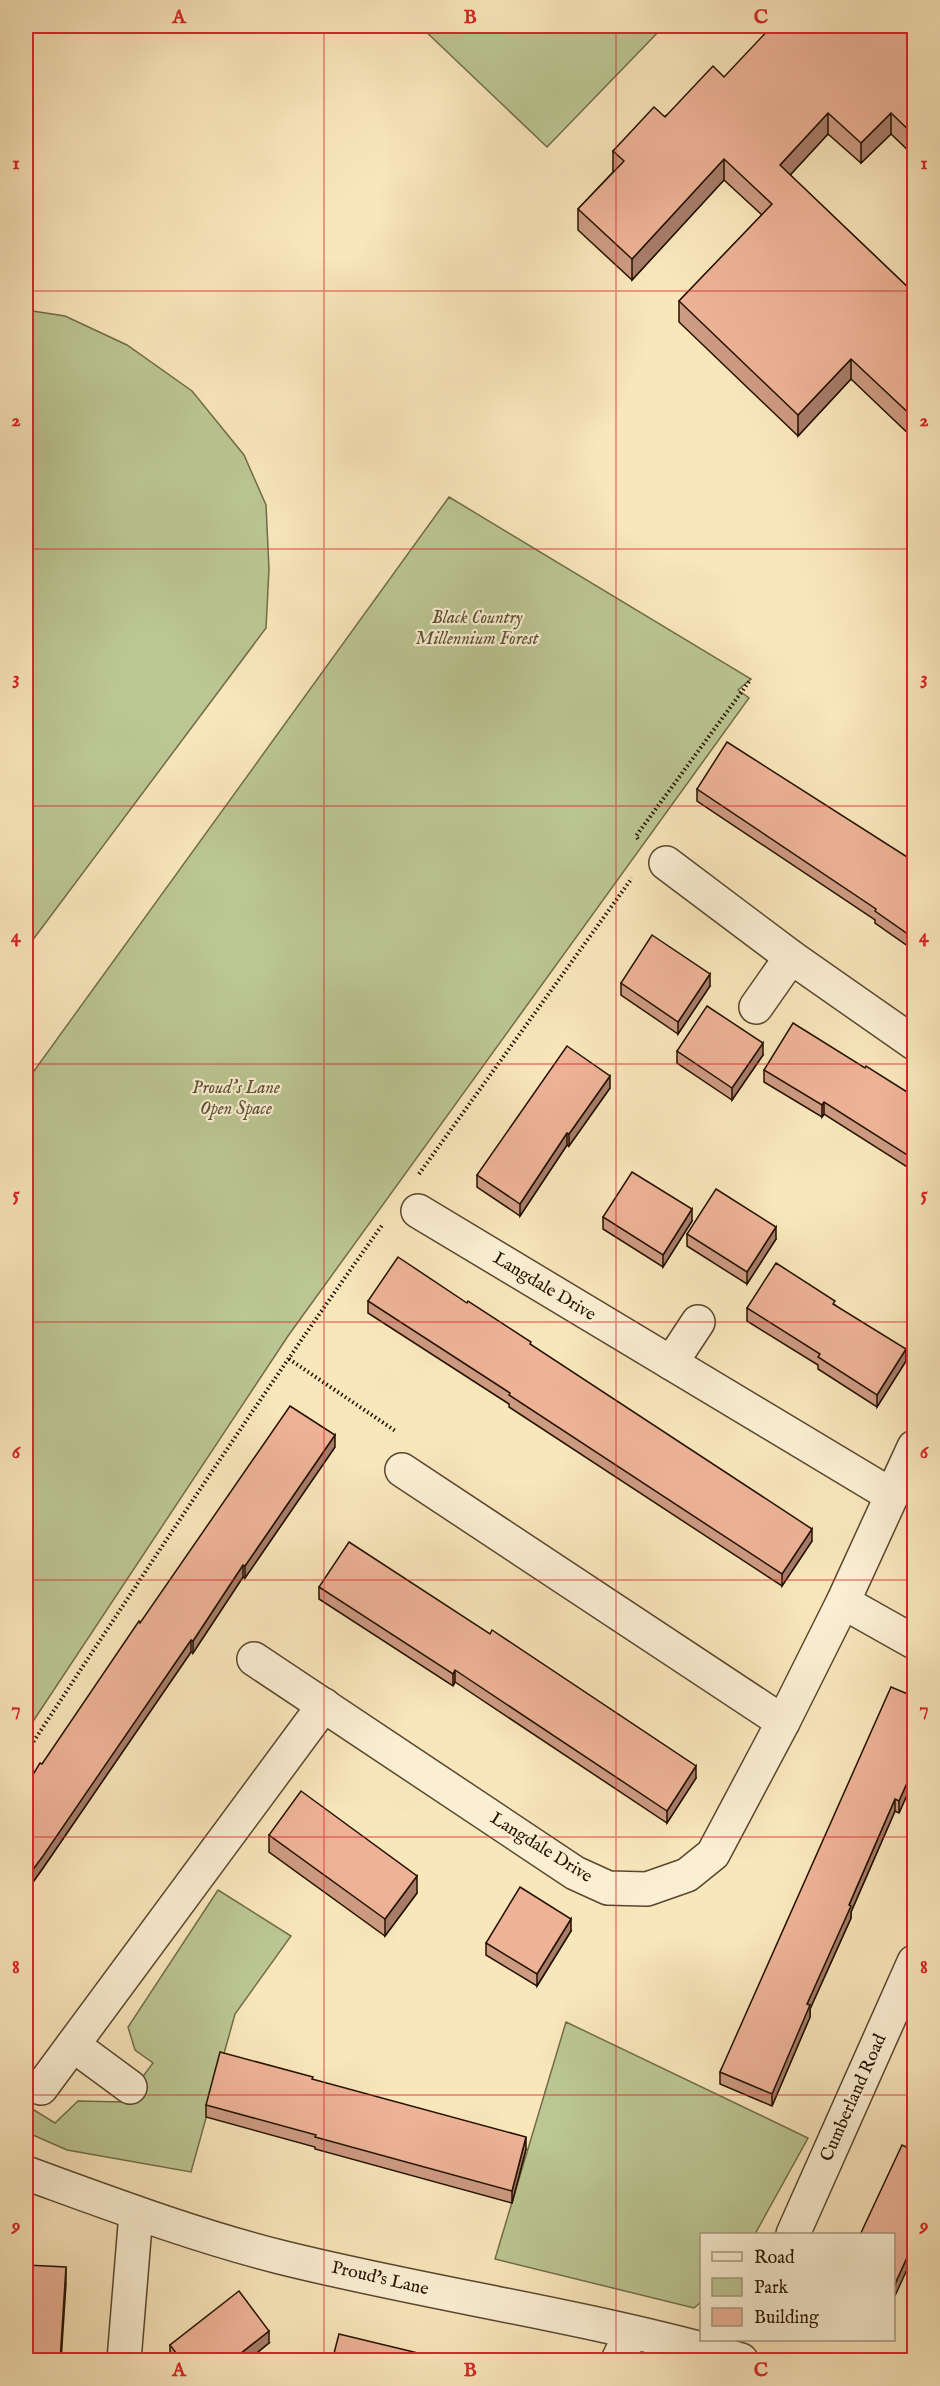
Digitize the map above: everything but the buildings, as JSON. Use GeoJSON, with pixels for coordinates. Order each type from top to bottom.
{"type":"FeatureCollection","features":[{"type":"Feature","properties":{"kind":"street"},"geometry":{"type":"LineString","coordinates":[[666,862],[791,957],[915,1043]]}},
{"type":"Feature","properties":{"kind":"street"},"geometry":{"type":"LineString","coordinates":[[756,1007],[791,957]]}},
{"type":"Feature","properties":{"kind":"street","name":"Langdale Drive"},"geometry":{"type":"LineString","coordinates":[[418,1211],[891,1495]]}},
{"type":"Feature","properties":{"kind":"street"},"geometry":{"type":"LineString","coordinates":[[671,1363],[698,1322]]}},
{"type":"Feature","properties":{"kind":"street","name":"Langdale Drive"},"geometry":{"type":"LineString","coordinates":[[254,1659],[574,1873],[608,1888],[647,1889],[687,1875],[713,1854],[843,1602],[915,1447]]}},
{"type":"Feature","properties":{"kind":"street"},"geometry":{"type":"LineString","coordinates":[[402,1470],[783,1722]]}},
{"type":"Feature","properties":{"kind":"street"},"geometry":{"type":"LineString","coordinates":[[843,1602],[915,1642]]}},
{"type":"Feature","properties":{"kind":"street"},"geometry":{"type":"LineString","coordinates":[[41,2088],[324,1705]]}},
{"type":"Feature","properties":{"kind":"street","name":"Cumberland Road"},"geometry":{"type":"LineString","coordinates":[[794,2233],[915,1962]]}},
{"type":"Feature","properties":{"kind":"street"},"geometry":{"type":"LineString","coordinates":[[73,2045],[130,2087]]}},
{"type":"Feature","properties":{"kind":"street","name":"Proud's Lane"},"geometry":{"type":"LineString","coordinates":[[26,2173],[136,2213],[278,2256],[624,2347],[741,2353]]}},
{"type":"Feature","properties":{"kind":"street"},"geometry":{"type":"LineString","coordinates":[[124,2361],[136,2213]]}},
{"type":"Feature","properties":{"kind":"path"},"geometry":{"type":"LineString","coordinates":[[289,1359],[417,1446],[402,1470]]}},
{"type":"Feature","properties":{"kind":"green space"},"geometry":{"type":"Polygon","coordinates":[[[420,26],[664,26],[547,147],[420,26]]]}},
{"type":"Feature","properties":{"kind":"green space"},"geometry":{"type":"Polygon","coordinates":[[[26,310],[65,316],[127,345],[192,391],[244,455],[266,505],[269,569],[266,628],[26,949],[26,310]]]}},
{"type":"Feature","properties":{"kind":"green space","name":"Proud's Lane Open Space"},"geometry":{"type":"Polygon","coordinates":[[[449,497],[751,679],[738,690],[749,698],[288,1336],[26,1732],[26,1082],[449,497]]]}},
{"type":"Feature","properties":{"kind":"green space"},"geometry":{"type":"Polygon","coordinates":[[[218,1890],[291,1936],[235,2014],[191,2172],[67,2150],[26,2132],[26,2105],[55,2123],[78,2101],[124,2102],[153,2063],[135,2050],[128,2027],[218,1890]]]}},
{"type":"Feature","properties":{"kind":"green space"},"geometry":{"type":"Polygon","coordinates":[[[566,2022],[808,2138],[756,2233],[700,2233],[700,2303],[694,2308],[495,2259],[566,2022]]]}},
{"type":"Feature","properties":{"kind":"park label","name":"Black Country Millennium Forest"},"geometry":{"type":"Point","coordinates":[477,628]}}]}
